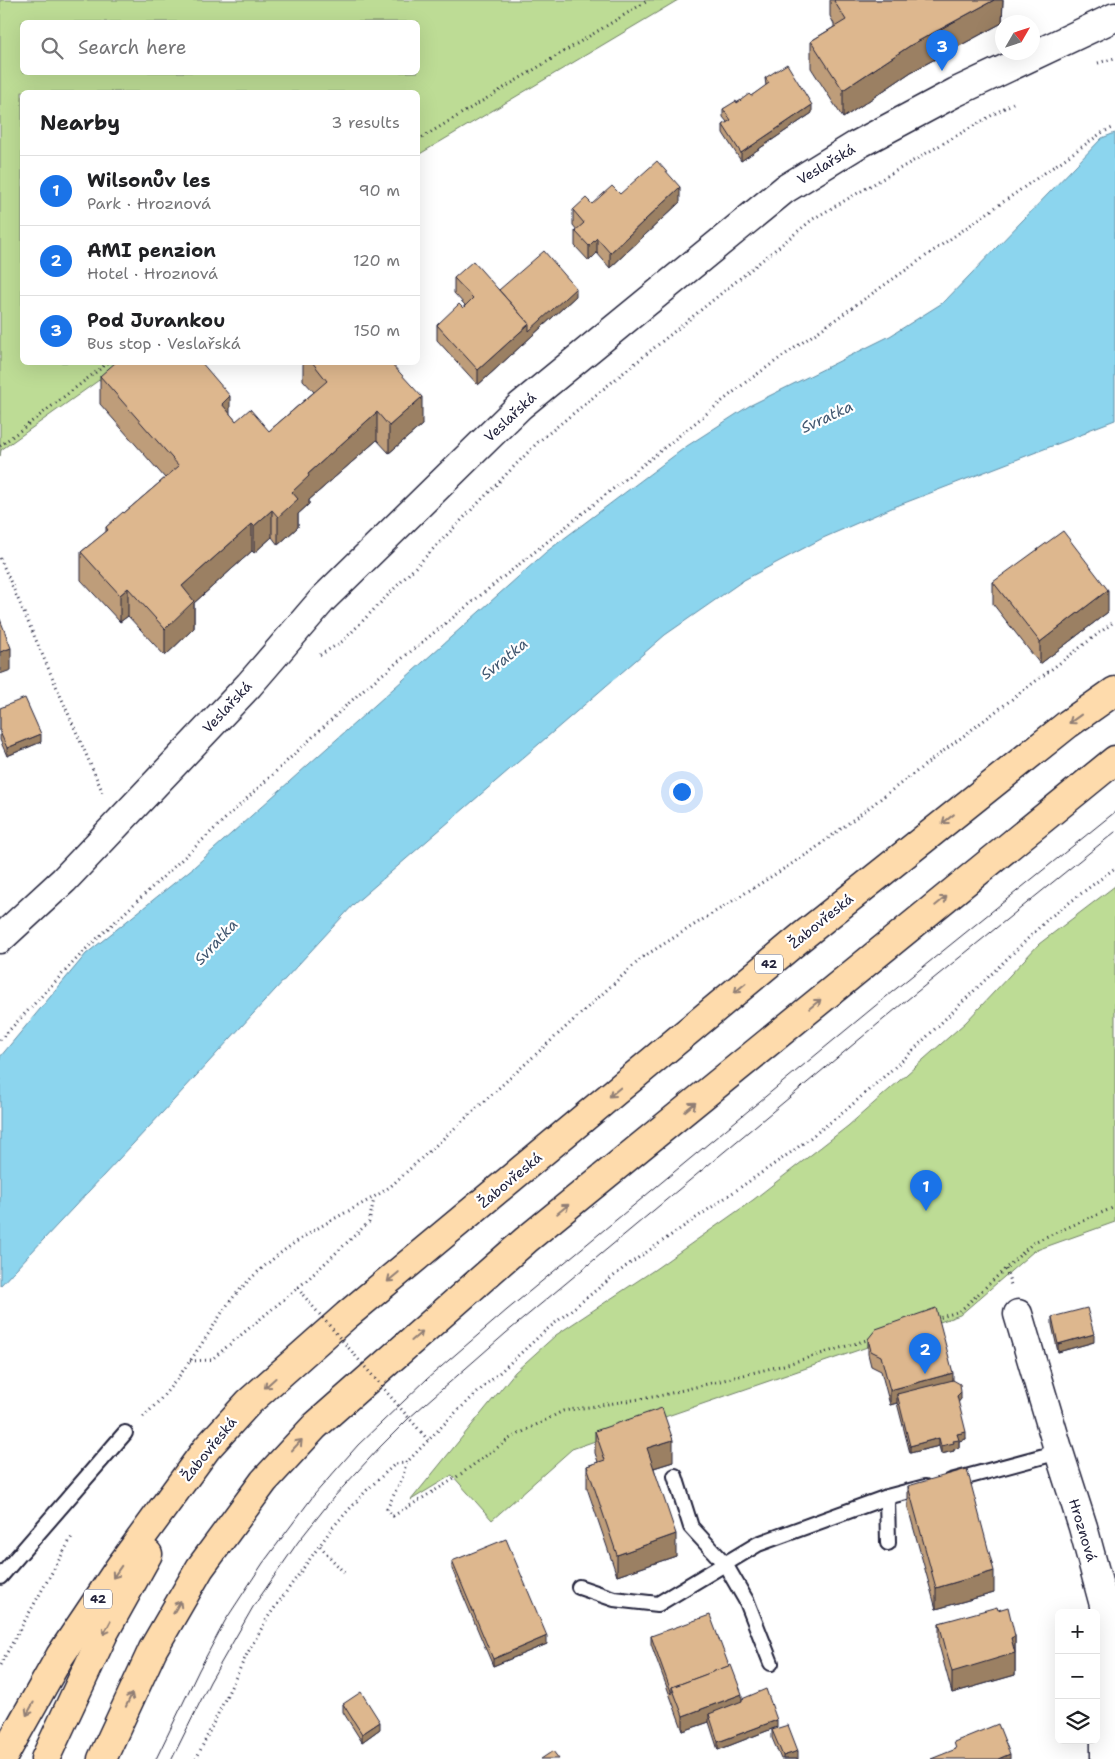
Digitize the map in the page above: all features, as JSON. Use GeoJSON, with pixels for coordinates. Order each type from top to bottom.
{"type":"FeatureCollection","features":[{"type":"Feature","properties":{"kind":"highway","name":"Žabovřeská"},"geometry":{"type":"LineString","coordinates":[[2,1759],[60,1656],[119,1568],[207,1448],[249,1402],[354,1309],[800,938],[1068,724],[1115,691]]}},
{"type":"Feature","properties":{"kind":"highway"},"geometry":{"type":"LineString","coordinates":[[102,1754],[153,1649],[200,1568],[264,1481],[315,1426],[526,1240],[1115,760]]}},
{"type":"Feature","properties":{"kind":"highway","name":"42"},"geometry":{"type":"LineString","coordinates":[[45,1759],[104,1633],[207,1448]]}},
{"type":"Feature","properties":{"kind":"street","name":"Veslařská"},"geometry":{"type":"LineString","coordinates":[[0,939],[64,880],[248,685],[323,599],[520,406],[778,195],[855,146],[965,88],[1115,16]]}},
{"type":"Feature","properties":{"kind":"street","name":"Hroznová"},"geometry":{"type":"LineString","coordinates":[[1018,1314],[1083,1527],[1104,1605],[1106,1759]]}},
{"type":"Feature","properties":{"kind":"lane"},"geometry":{"type":"LineString","coordinates":[[0,1577],[125,1433]]}},
{"type":"Feature","properties":{"kind":"lane"},"geometry":{"type":"LineString","coordinates":[[579,1587],[614,1599],[658,1604],[758,1544],[887,1497],[1059,1452]]}},
{"type":"Feature","properties":{"kind":"lane"},"geometry":{"type":"LineString","coordinates":[[675,1476],[691,1527],[725,1564],[747,1602],[771,1663]]}},
{"type":"Feature","properties":{"kind":"lane"},"geometry":{"type":"LineString","coordinates":[[887,1497],[888,1543]]}},
{"type":"Feature","properties":{"kind":"path"},"geometry":{"type":"LineString","coordinates":[[420,139],[649,0]]}},
{"type":"Feature","properties":{"kind":"path"},"geometry":{"type":"LineString","coordinates":[[1096,64],[1115,58]]}},
{"type":"Feature","properties":{"kind":"path"},"geometry":{"type":"LineString","coordinates":[[317,656],[342,641],[538,442],[812,219],[1016,102]]}},
{"type":"Feature","properties":{"kind":"path"},"geometry":{"type":"LineString","coordinates":[[0,1040],[86,949],[364,689],[746,382],[1103,132],[1115,127]]}},
{"type":"Feature","properties":{"kind":"path"},"geometry":{"type":"LineString","coordinates":[[0,446],[105,365]]}},
{"type":"Feature","properties":{"kind":"path"},"geometry":{"type":"LineString","coordinates":[[0,558],[116,824]]}},
{"type":"Feature","properties":{"kind":"path"},"geometry":{"type":"LineString","coordinates":[[146,1414],[190,1361],[220,1313],[258,1271],[290,1246],[374,1198],[391,1186],[643,957],[809,853],[1115,621]]}},
{"type":"Feature","properties":{"kind":"path"},"geometry":{"type":"LineString","coordinates":[[877,1337],[784,1365],[659,1396],[563,1411],[509,1439],[454,1479],[393,1516],[387,1509],[403,1476],[406,1463],[428,1440],[545,1331],[625,1266],[793,1151],[845,1111],[905,1058],[1049,918],[1115,868]]}},
{"type":"Feature","properties":{"kind":"path"},"geometry":{"type":"LineString","coordinates":[[190,1361],[211,1360],[298,1288],[369,1222],[374,1198]]}},
{"type":"Feature","properties":{"kind":"path"},"geometry":{"type":"LineString","coordinates":[[932,1320],[960,1311],[1034,1242],[1115,1207]]}},
{"type":"Feature","properties":{"kind":"path"},"geometry":{"type":"LineString","coordinates":[[298,1288],[428,1440]]}},
{"type":"Feature","properties":{"kind":"path"},"geometry":{"type":"LineString","coordinates":[[196,1759],[247,1654],[268,1617],[333,1527],[367,1490],[395,1464],[406,1463]]}},
{"type":"Feature","properties":{"kind":"path"},"geometry":{"type":"LineString","coordinates":[[320,1546],[346,1575]]}},
{"type":"Feature","properties":{"kind":"path"},"geometry":{"type":"LineString","coordinates":[[0,1665],[25,1620]]}},
{"type":"Feature","properties":{"kind":"green space"},"geometry":{"type":"Polygon","coordinates":[[[0,0],[678,0],[420,154],[420,90],[20,90],[20,365],[120,365],[1,450],[0,456],[0,0]]]}},
{"type":"Feature","properties":{"kind":"green space"},"geometry":{"type":"Polygon","coordinates":[[[1115,886],[1115,1222],[1034,1251],[960,1315],[572,1449],[492,1520],[452,1475],[411,1500],[515,1372],[556,1335],[654,1270],[753,1200],[848,1126],[966,1022],[1039,944],[1115,886]]]}},
{"type":"Feature","properties":{"kind":"water","name":"Svratka"},"geometry":{"type":"Polygon","coordinates":[[[1115,133],[1115,420],[894,507],[823,538],[744,580],[665,635],[354,904],[0,1286],[0,1057],[86,954],[194,867],[546,552],[687,446],[749,406],[890,336],[944,302],[1102,138],[1115,133]]]}},
{"type":"Feature","properties":{"kind":"building"},"geometry":{"type":"Polygon","coordinates":[[[835,0],[994,0],[911,45],[843,90],[811,41],[846,20],[835,0]]]}},
{"type":"Feature","properties":{"kind":"building"},"geometry":{"type":"Polygon","coordinates":[[[787,64],[812,105],[741,153],[723,125],[731,120],[723,109],[736,101],[737,103],[749,94],[751,96],[769,83],[765,78],[787,64]]]}},
{"type":"Feature","properties":{"kind":"building"},"geometry":{"type":"Polygon","coordinates":[[[657,161],[680,187],[610,253],[597,238],[589,246],[575,231],[584,223],[573,210],[586,198],[592,204],[612,186],[620,194],[657,161]]]}},
{"type":"Feature","properties":{"kind":"building"},"geometry":{"type":"Polygon","coordinates":[[[544,251],[576,288],[529,331],[529,324],[499,290],[544,251]]]}},
{"type":"Feature","properties":{"kind":"building"},"geometry":{"type":"Polygon","coordinates":[[[473,261],[529,324],[478,370],[437,325],[459,304],[463,308],[473,298],[454,278],[473,261]]]}},
{"type":"Feature","properties":{"kind":"building"},"geometry":{"type":"Polygon","coordinates":[[[113,365],[204,365],[230,396],[222,404],[236,421],[250,409],[269,431],[327,381],[314,365],[393,365],[422,397],[389,426],[377,412],[308,474],[309,476],[292,492],[298,499],[278,517],[272,510],[254,526],[252,524],[182,586],[194,601],[165,629],[128,588],[120,595],[81,552],[108,530],[106,527],[123,512],[179,466],[100,376],[113,365]]]}},
{"type":"Feature","properties":{"kind":"building"},"geometry":{"type":"Polygon","coordinates":[[[1063,531],[1108,590],[1040,642],[993,582],[1063,531]]]}},
{"type":"Feature","properties":{"kind":"building"},"geometry":{"type":"Polygon","coordinates":[[[0,619],[11,648],[0,652],[0,619]]]}},
{"type":"Feature","properties":{"kind":"building"},"geometry":{"type":"Polygon","coordinates":[[[25,698],[41,734],[7,748],[0,732],[0,708],[25,698]]]}},
{"type":"Feature","properties":{"kind":"building"},"geometry":{"type":"Polygon","coordinates":[[[936,1308],[953,1373],[890,1390],[881,1356],[871,1351],[868,1339],[876,1329],[936,1308]]]}},
{"type":"Feature","properties":{"kind":"building"},"geometry":{"type":"Polygon","coordinates":[[[1087,1308],[1094,1334],[1058,1344],[1052,1317],[1087,1308]]]}},
{"type":"Feature","properties":{"kind":"building"},"geometry":{"type":"Polygon","coordinates":[[[953,1380],[960,1384],[961,1392],[957,1396],[966,1432],[957,1434],[959,1440],[953,1441],[954,1443],[941,1446],[939,1438],[910,1446],[897,1394],[953,1380]]]}},
{"type":"Feature","properties":{"kind":"building"},"geometry":{"type":"Polygon","coordinates":[[[662,1408],[673,1440],[647,1448],[676,1534],[617,1555],[587,1466],[605,1460],[595,1431],[662,1408]]]}},
{"type":"Feature","properties":{"kind":"building"},"geometry":{"type":"Polygon","coordinates":[[[967,1469],[994,1571],[936,1588],[908,1486],[967,1469]]]}},
{"type":"Feature","properties":{"kind":"building"},"geometry":{"type":"Polygon","coordinates":[[[506,1539],[547,1636],[493,1659],[452,1561],[506,1539]]]}},
{"type":"Feature","properties":{"kind":"building"},"geometry":{"type":"Polygon","coordinates":[[[997,1607],[998,1610],[1008,1607],[1015,1636],[1011,1638],[1015,1653],[952,1672],[939,1623],[997,1607]]]}},
{"type":"Feature","properties":{"kind":"building"},"geometry":{"type":"Polygon","coordinates":[[[710,1615],[729,1666],[672,1687],[672,1694],[651,1636],[710,1615]]]}},
{"type":"Feature","properties":{"kind":"building"},"geometry":{"type":"Polygon","coordinates":[[[731,1665],[742,1694],[683,1716],[672,1687],[731,1665]]]}},
{"type":"Feature","properties":{"kind":"building"},"geometry":{"type":"Polygon","coordinates":[[[766,1689],[777,1720],[718,1742],[709,1714],[766,1689]]]}},
{"type":"Feature","properties":{"kind":"building"},"geometry":{"type":"Polygon","coordinates":[[[361,1692],[380,1722],[362,1734],[343,1704],[361,1692]]]}},
{"type":"Feature","properties":{"kind":"building"},"geometry":{"type":"Polygon","coordinates":[[[998,1724],[1010,1754],[998,1759],[931,1759],[956,1749],[954,1742],[998,1724]]]}},
{"type":"Feature","properties":{"kind":"building"},"geometry":{"type":"Polygon","coordinates":[[[788,1725],[798,1751],[783,1756],[772,1730],[788,1725]]]}},
{"type":"Feature","properties":{"kind":"building"},"geometry":{"type":"Polygon","coordinates":[[[553,1751],[559,1759],[541,1759],[553,1751]]]}},
{"type":"Feature","properties":{"kind":"tram line"},"geometry":{"type":"LineString","coordinates":[[156,1759],[225,1621],[263,1563],[314,1495],[358,1445],[427,1379],[507,1310],[892,992],[1115,812]]}},
{"type":"Feature","properties":{"kind":"tram line"},"geometry":{"type":"LineString","coordinates":[[172,1759],[210,1682],[253,1607],[298,1542],[333,1498],[409,1418],[506,1333],[902,1004],[1115,832]]}},
{"type":"Feature","properties":{"kind":"place","name":"Pod Jurankou"},"geometry":{"type":"Point","coordinates":[942,71]}},
{"type":"Feature","properties":{"kind":"place","name":"Wilsonův les"},"geometry":{"type":"Point","coordinates":[926,1211]}},
{"type":"Feature","properties":{"kind":"place","name":"AMI penzion"},"geometry":{"type":"Point","coordinates":[925,1374]}}]}
